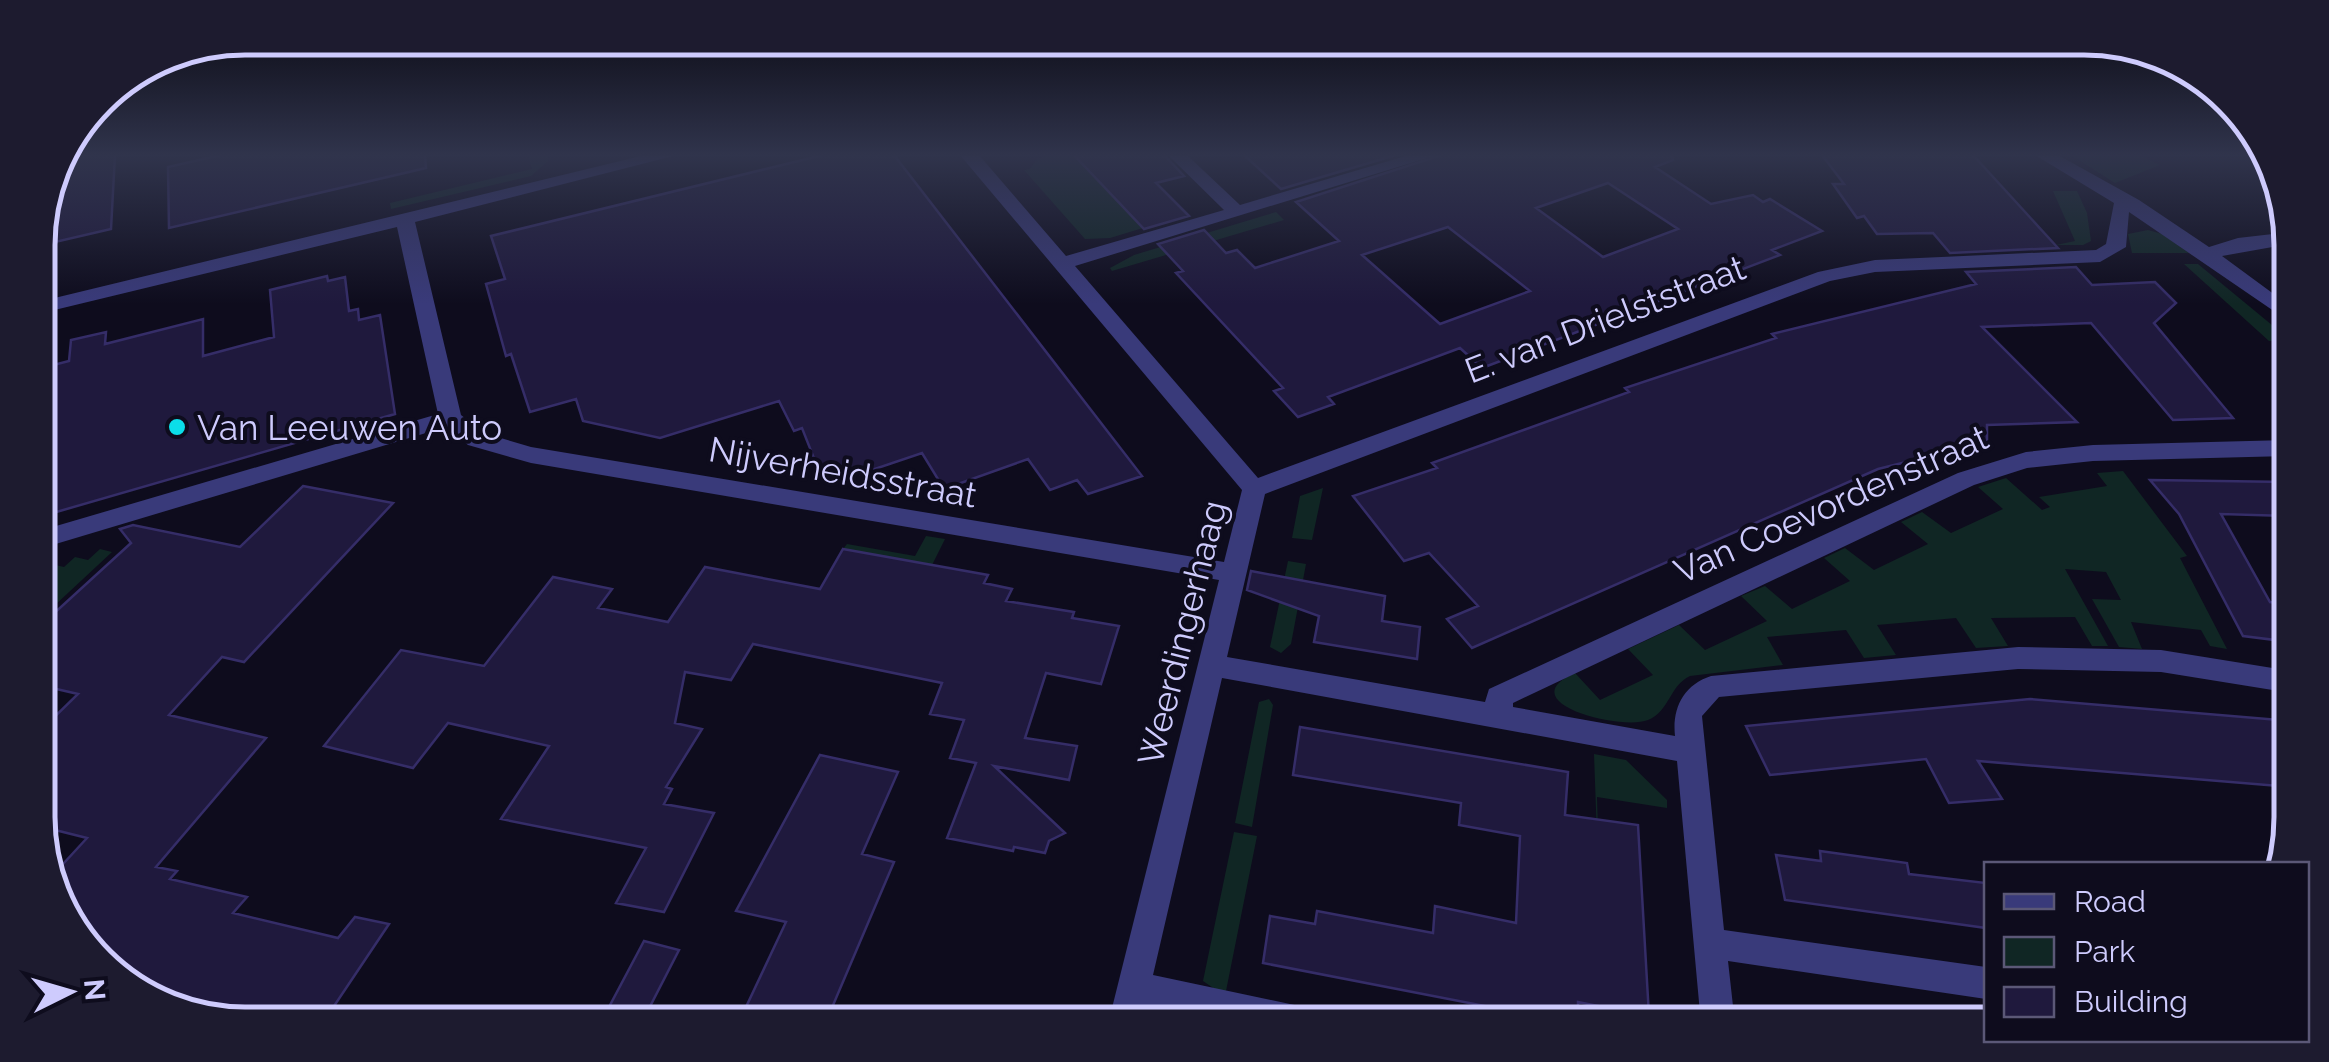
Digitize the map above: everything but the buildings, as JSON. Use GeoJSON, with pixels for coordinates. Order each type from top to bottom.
{"type":"FeatureCollection","features":[{"type":"Feature","properties":{"kind":"street"},"geometry":{"type":"LineString","coordinates":[[55,304],[463,205]]}},
{"type":"Feature","properties":{"kind":"street","name":"Weerdingerhaag"},"geometry":{"type":"LineString","coordinates":[[1011,205],[1254,489],[1128,1007]]}},
{"type":"Feature","properties":{"kind":"street"},"geometry":{"type":"LineString","coordinates":[[1229,205],[1237,212]]}},
{"type":"Feature","properties":{"kind":"street"},"geometry":{"type":"LineString","coordinates":[[1062,264],[1262,205]]}},
{"type":"Feature","properties":{"kind":"street","name":"E. van Drielststraat"},"geometry":{"type":"LineString","coordinates":[[1254,489],[1825,276],[1875,266],[2100,256],[2116,248],[2120,207],[2130,205]]}},
{"type":"Feature","properties":{"kind":"street"},"geometry":{"type":"LineString","coordinates":[[2133,205],[2274,304]]}},
{"type":"Feature","properties":{"kind":"street"},"geometry":{"type":"LineString","coordinates":[[55,535],[450,418],[405,219]]}},
{"type":"Feature","properties":{"kind":"street"},"geometry":{"type":"LineString","coordinates":[[2207,254],[2274,241]]}},
{"type":"Feature","properties":{"kind":"street","name":"Nijverheidsstraat"},"geometry":{"type":"LineString","coordinates":[[450,418],[476,439],[531,455],[1232,573]]}},
{"type":"Feature","properties":{"kind":"street","name":"Van Coevordenstraat"},"geometry":{"type":"LineString","coordinates":[[1499,716],[1499,697],[1966,479],[2026,460],[2093,453],[2274,448]]}},
{"type":"Feature","properties":{"kind":"street"},"geometry":{"type":"LineString","coordinates":[[1716,1007],[1687,713],[1711,688],[2018,658],[2160,662],[2274,679]]}},
{"type":"Feature","properties":{"kind":"street"},"geometry":{"type":"LineString","coordinates":[[1210,664],[1690,750]]}},
{"type":"Feature","properties":{"kind":"street"},"geometry":{"type":"LineString","coordinates":[[1709,943],[1984,982]]}},
{"type":"Feature","properties":{"kind":"street"},"geometry":{"type":"LineString","coordinates":[[1133,988],[1223,1007]]}},
{"type":"Feature","properties":{"kind":"green space"},"geometry":{"type":"Polygon","coordinates":[[[1055,205],[1121,205],[1143,228],[1110,238],[1085,239],[1055,205]]]}},
{"type":"Feature","properties":{"kind":"green space"},"geometry":{"type":"Polygon","coordinates":[[[2059,205],[2083,205],[2087,213],[2091,241],[2083,245],[2056,245],[2075,241],[2059,205]]]}},
{"type":"Feature","properties":{"kind":"green space"},"geometry":{"type":"Polygon","coordinates":[[[1276,212],[1284,220],[1112,271],[1110,268],[1134,255],[1276,212]]]}},
{"type":"Feature","properties":{"kind":"green space"},"geometry":{"type":"Polygon","coordinates":[[[2148,230],[2162,234],[2189,253],[2132,253],[2128,234],[2148,230]]]}},
{"type":"Feature","properties":{"kind":"green space"},"geometry":{"type":"Polygon","coordinates":[[[2184,264],[2198,264],[2274,327],[2274,341],[2269,341],[2184,264]]]}},
{"type":"Feature","properties":{"kind":"green space"},"geometry":{"type":"Polygon","coordinates":[[[2123,471],[2187,556],[2180,558],[2227,649],[2210,646],[2201,630],[2131,622],[2142,649],[2119,647],[2092,599],[2121,600],[2106,572],[2065,569],[2108,646],[2092,646],[2075,617],[1991,618],[2008,646],[1976,648],[1956,618],[1877,625],[1896,655],[1864,658],[1846,630],[1767,637],[1783,665],[1690,676],[1661,711],[1648,720],[1595,718],[1562,704],[1555,694],[1558,684],[1575,673],[1600,700],[1653,675],[1628,649],[1679,625],[1705,650],[1767,621],[1741,596],[1765,586],[1792,609],[1850,581],[1824,558],[1845,548],[1874,570],[1928,544],[1901,522],[1922,512],[1951,533],[2003,509],[1978,487],[2006,478],[2042,510],[2050,507],[2039,497],[2107,486],[2097,473],[2123,471]]]}},
{"type":"Feature","properties":{"kind":"green space"},"geometry":{"type":"Polygon","coordinates":[[[1323,488],[1312,540],[1292,538],[1300,496],[1323,488]]]}},
{"type":"Feature","properties":{"kind":"green space"},"geometry":{"type":"Polygon","coordinates":[[[926,536],[945,539],[932,565],[843,549],[847,544],[915,556],[926,536]]]}},
{"type":"Feature","properties":{"kind":"green space"},"geometry":{"type":"Polygon","coordinates":[[[100,549],[112,552],[55,605],[55,565],[64,567],[75,557],[88,560],[100,549]]]}},
{"type":"Feature","properties":{"kind":"green space"},"geometry":{"type":"Polygon","coordinates":[[[1288,561],[1306,564],[1291,644],[1281,653],[1270,647],[1288,561]]]}},
{"type":"Feature","properties":{"kind":"green space"},"geometry":{"type":"Polygon","coordinates":[[[1269,699],[1273,705],[1252,827],[1235,823],[1259,702],[1269,699]]]}},
{"type":"Feature","properties":{"kind":"green space"},"geometry":{"type":"Polygon","coordinates":[[[1594,754],[1626,760],[1667,800],[1667,808],[1597,797],[1603,1006],[1594,754]]]}},
{"type":"Feature","properties":{"kind":"green space"},"geometry":{"type":"Polygon","coordinates":[[[1234,832],[1257,836],[1225,996],[1203,981],[1234,832]]]}},
{"type":"Feature","properties":{"kind":"place","name":"Van Leeuwen Auto"},"geometry":{"type":"Point","coordinates":[177,427]}}]}
